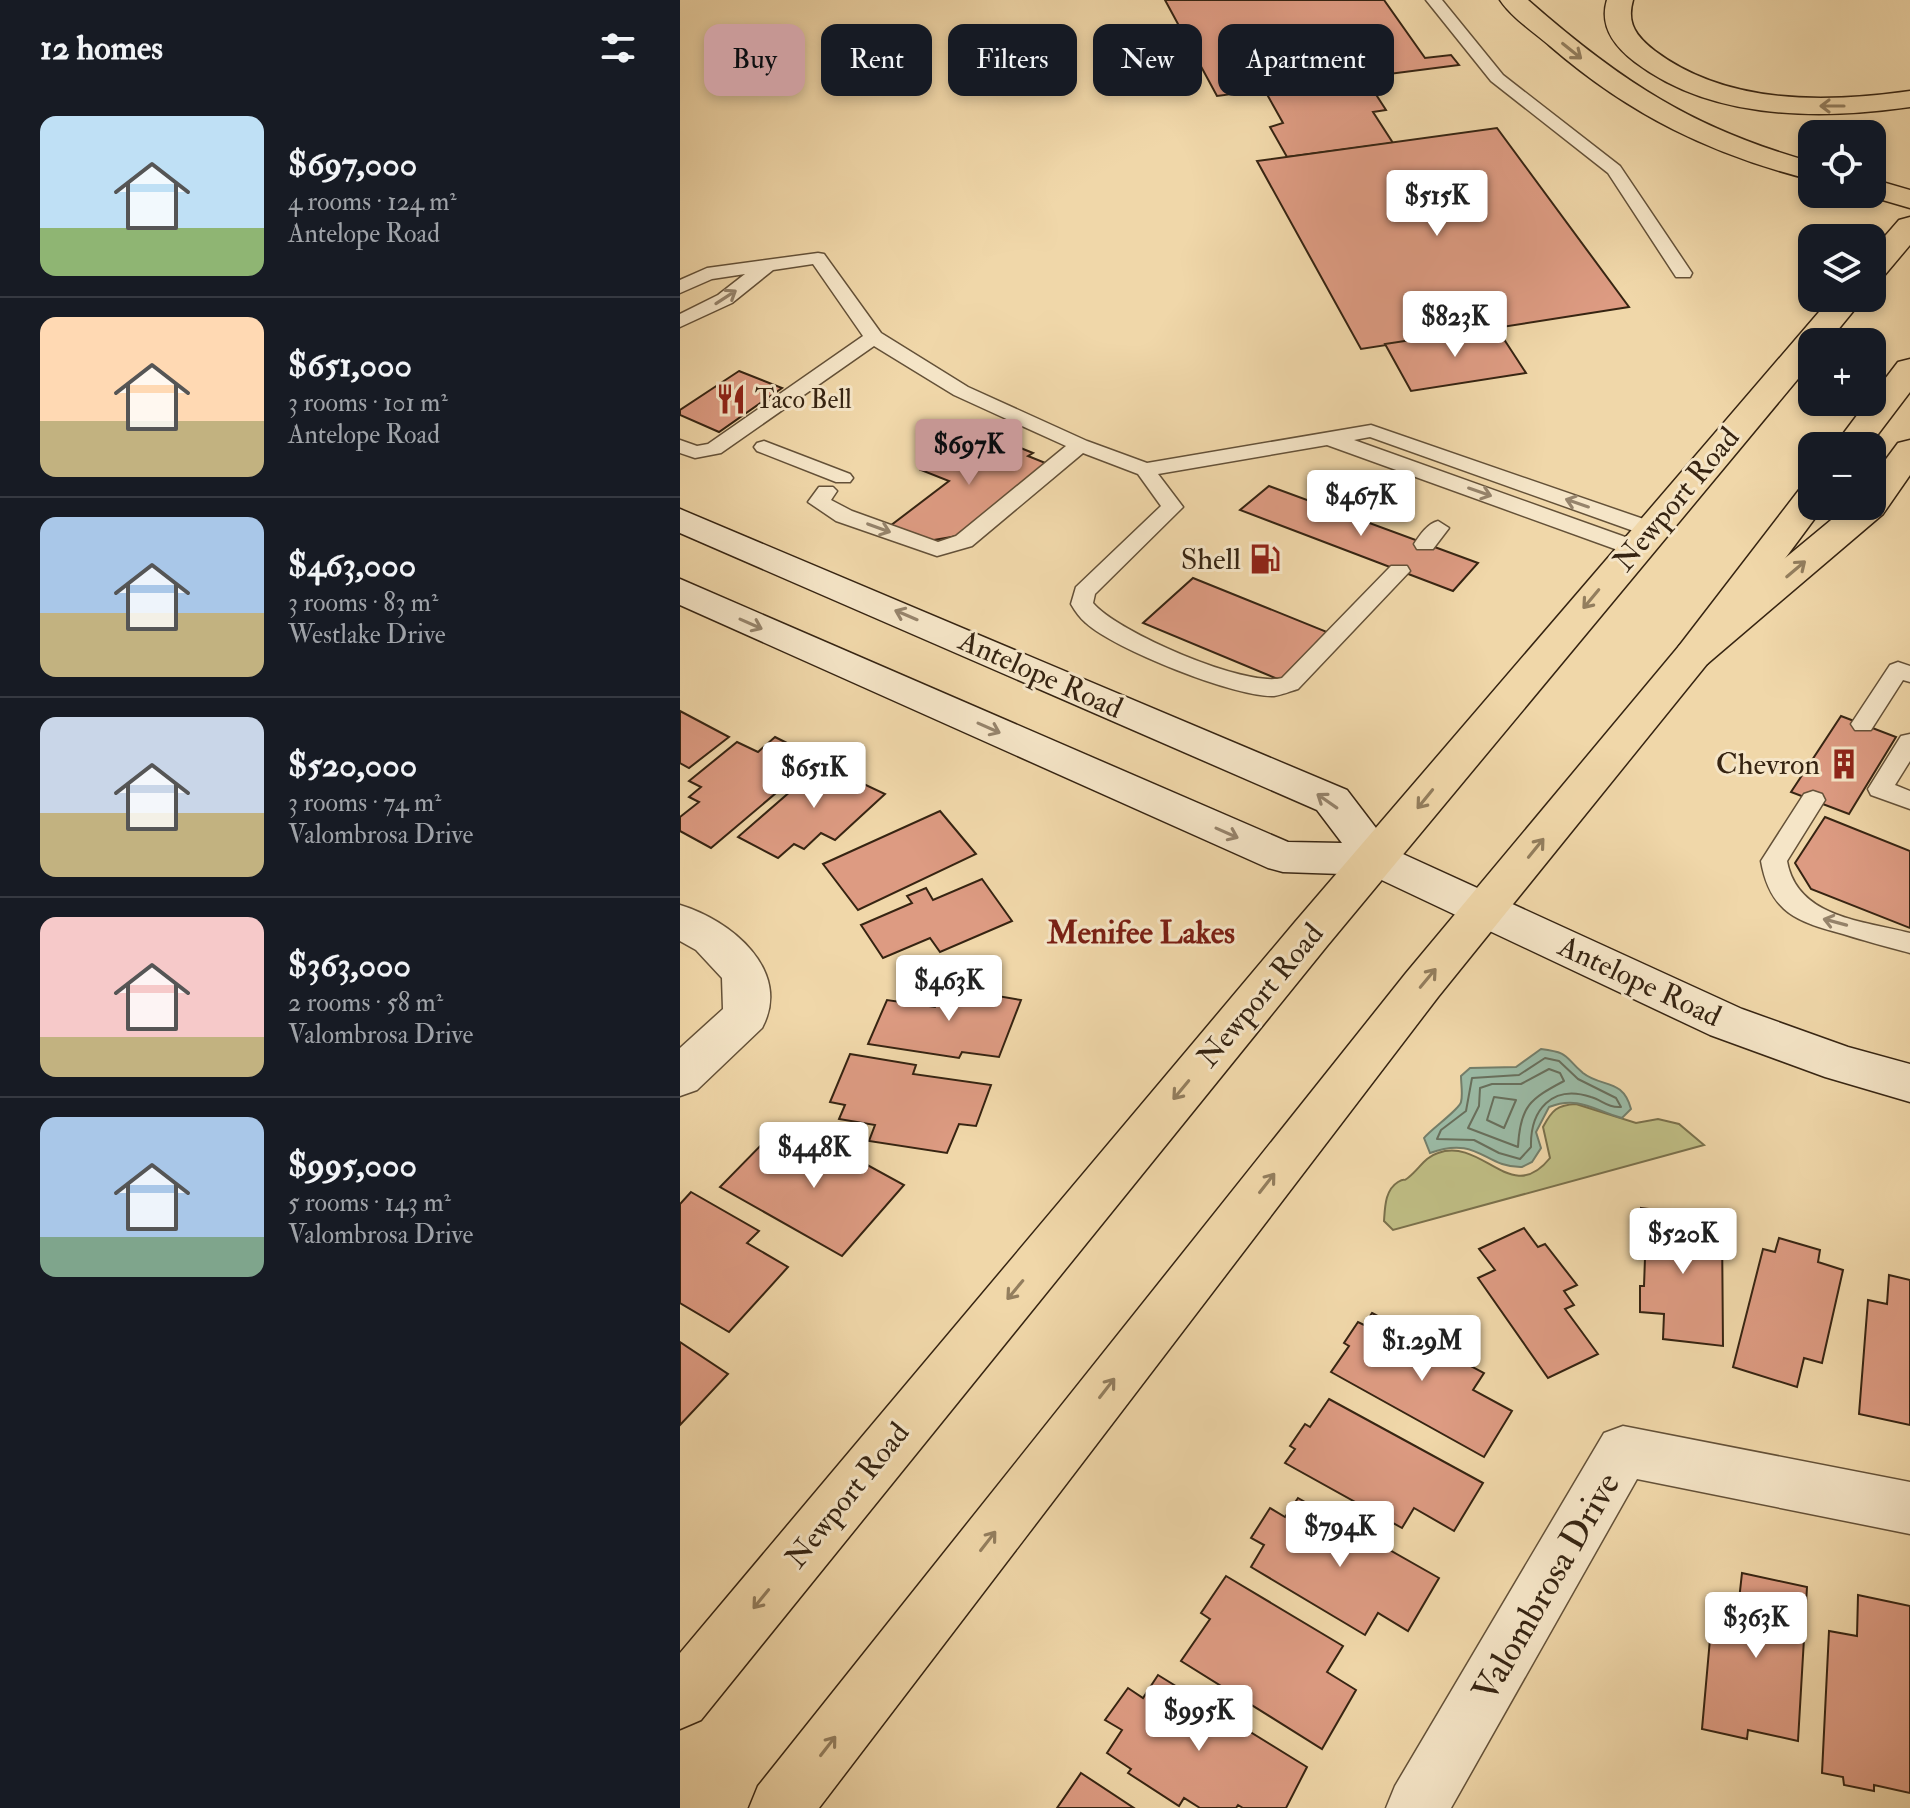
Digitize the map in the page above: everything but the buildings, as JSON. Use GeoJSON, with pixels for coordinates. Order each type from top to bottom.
{"type":"FeatureCollection","features":[{"type":"Feature","properties":{"kind":"main road"},"geometry":{"type":"LineString","coordinates":[[1513,0],[1599,74],[1659,113],[1734,146],[1798,167]]}},
{"type":"Feature","properties":{"kind":"main road"},"geometry":{"type":"LineString","coordinates":[[1620,0],[1616,21],[1630,44],[1661,68],[1696,84],[1750,99],[1798,105],[1873,105],[1910,99]]}},
{"type":"Feature","properties":{"kind":"main road"},"geometry":{"type":"LineString","coordinates":[[1886,192],[1910,199]]}},
{"type":"Feature","properties":{"kind":"main road"},"geometry":{"type":"LineString","coordinates":[[1886,254],[1910,226]]}},
{"type":"Feature","properties":{"kind":"main road","name":"Newport Road"},"geometry":{"type":"LineString","coordinates":[[680,1699],[1210,1055],[1377,860],[1642,538],[1836,312]]}},
{"type":"Feature","properties":{"kind":"main road"},"geometry":{"type":"LineString","coordinates":[[1862,432],[1910,369]]}},
{"type":"Feature","properties":{"kind":"main road"},"geometry":{"type":"LineString","coordinates":[[1886,483],[1910,450]]}},
{"type":"Feature","properties":{"kind":"main road"},"geometry":{"type":"LineString","coordinates":[[780,1808],[1422,985],[1693,655],[1798,516]]}},
{"type":"Feature","properties":{"kind":"main road"},"geometry":{"type":"LineString","coordinates":[[1693,655],[1852,520]]}},
{"type":"Feature","properties":{"kind":"main road","name":"Antelope Road"},"geometry":{"type":"LineString","coordinates":[[686,525],[1332,800],[1377,860]]}},
{"type":"Feature","properties":{"kind":"main road","name":"Antelope Road"},"geometry":{"type":"LineString","coordinates":[[680,591],[1283,857],[1377,860],[1726,1022],[1842,1064],[1910,1083]]}},
{"type":"Feature","properties":{"kind":"main road"},"geometry":{"type":"LineString","coordinates":[[680,921],[712,938],[745,973],[746,1015],[680,1077]]}},
{"type":"Feature","properties":{"kind":"main road","name":"Valombrosa Drive"},"geometry":{"type":"LineString","coordinates":[[1417,1808],[1623,1451],[1910,1508]]}},
{"type":"Feature","properties":{"kind":"lane"},"geometry":{"type":"LineString","coordinates":[[1434,0],[1497,78],[1614,170],[1683,273]]}},
{"type":"Feature","properties":{"kind":"lane"},"geometry":{"type":"LineString","coordinates":[[680,287],[707,274],[818,258],[874,337],[961,391],[1080,445],[1145,470],[1371,431],[1642,538]]}},
{"type":"Feature","properties":{"kind":"lane"},"geometry":{"type":"LineString","coordinates":[[680,321],[725,299],[767,266]]}},
{"type":"Feature","properties":{"kind":"lane"},"geometry":{"type":"LineString","coordinates":[[680,446],[695,452],[714,449],[874,337]]}},
{"type":"Feature","properties":{"kind":"lane"},"geometry":{"type":"LineString","coordinates":[[1328,438],[1642,538]]}},
{"type":"Feature","properties":{"kind":"lane"},"geometry":{"type":"LineString","coordinates":[[764,447],[835,485],[819,502],[844,516],[937,549],[964,541],[1080,445]]}},
{"type":"Feature","properties":{"kind":"lane"},"geometry":{"type":"LineString","coordinates":[[1145,470],[1172,507],[1090,585],[1084,592],[1082,604],[1095,619],[1121,635],[1175,658],[1229,678],[1274,688],[1290,684],[1399,571]]}},
{"type":"Feature","properties":{"kind":"lane"},"geometry":{"type":"LineString","coordinates":[[1863,724],[1904,672]]}},
{"type":"Feature","properties":{"kind":"lane"},"geometry":{"type":"LineString","coordinates":[[1910,742],[1880,789],[1910,800]]}},
{"type":"Feature","properties":{"kind":"lane"},"geometry":{"type":"LineString","coordinates":[[1813,800],[1774,861],[1777,884],[1796,907],[1808,915],[1910,943]]}},
{"type":"Feature","properties":{"kind":"shaded area"},"geometry":{"type":"Polygon","coordinates":[[[1576,1104],[1636,1123],[1658,1119],[1679,1124],[1704,1145],[1393,1230],[1384,1221],[1390,1190],[1438,1153],[1454,1151],[1469,1154],[1509,1174],[1522,1176],[1536,1171],[1550,1158],[1543,1127],[1546,1121],[1560,1107],[1576,1104]]]}},
{"type":"Feature","properties":{"kind":"water"},"geometry":{"type":"Polygon","coordinates":[[[1541,1049],[1566,1056],[1590,1078],[1623,1092],[1631,1109],[1622,1118],[1578,1103],[1549,1107],[1536,1132],[1541,1148],[1532,1162],[1522,1167],[1498,1163],[1460,1148],[1430,1153],[1424,1138],[1461,1102],[1461,1076],[1470,1068],[1516,1067],[1541,1049]]]}},
{"type":"Feature","properties":{"kind":"place","name":"Taco Bell"},"geometry":{"type":"Point","coordinates":[731,399]}},
{"type":"Feature","properties":{"kind":"place","name":"Shell"},"geometry":{"type":"Point","coordinates":[1265,559]}},
{"type":"Feature","properties":{"kind":"place","name":"Chevron"},"geometry":{"type":"Point","coordinates":[1844,764]}},
{"type":"Feature","properties":{"kind":"district","name":"Menifee Lakes"},"geometry":{"type":"Point","coordinates":[1141,932]}}]}
